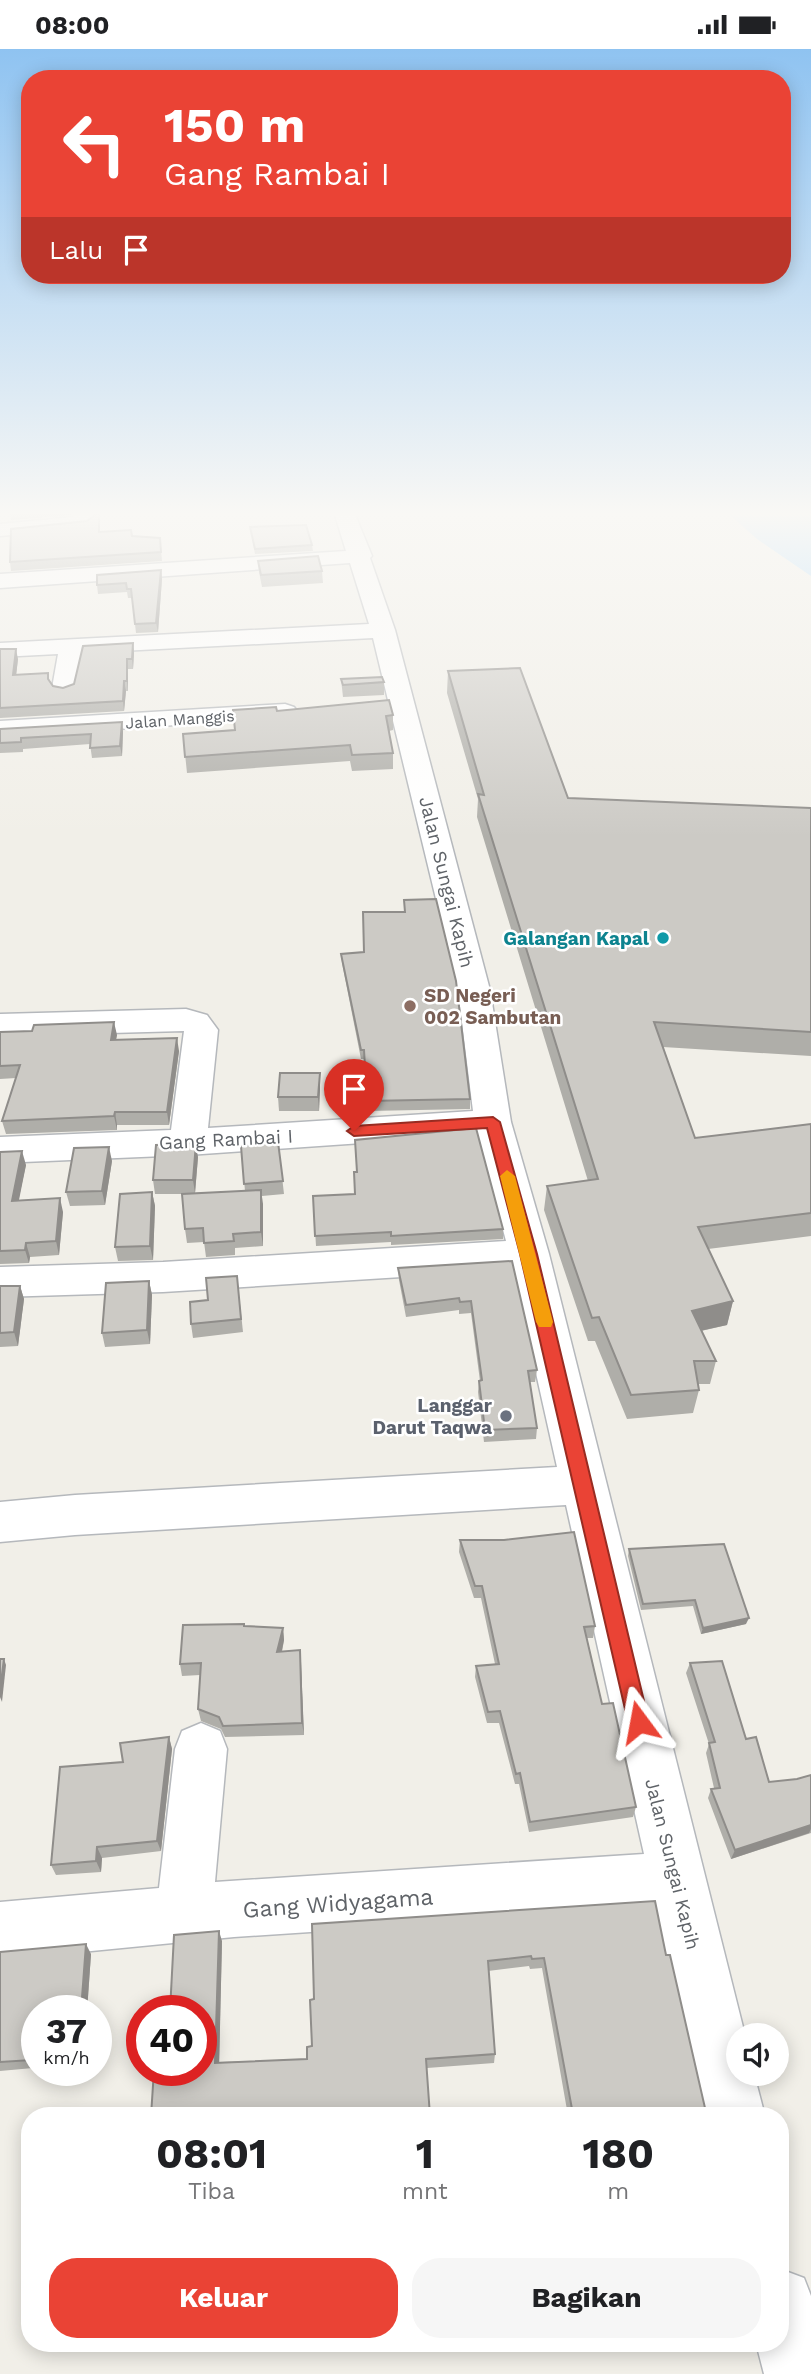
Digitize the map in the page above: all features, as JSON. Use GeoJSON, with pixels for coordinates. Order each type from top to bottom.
{"type":"FeatureCollection","features":[{"type":"Feature","properties":{"kind":"street","name":"Jalan Sungai Kapih"},"geometry":{"type":"LineString","coordinates":[[380,620],[383,631],[388,705],[474,990],[493,1122],[528,1254],[732,2107]]}},
{"type":"Feature","properties":{"kind":"street"},"geometry":{"type":"LineString","coordinates":[[0,650],[383,631]]}},
{"type":"Feature","properties":{"kind":"street"},"geometry":{"type":"LineString","coordinates":[[64,688],[71,647]]}},
{"type":"Feature","properties":{"kind":"street","name":"Jalan Manggis"},"geometry":{"type":"LineString","coordinates":[[0,729],[306,710]]}},
{"type":"Feature","properties":{"kind":"street"},"geometry":{"type":"LineString","coordinates":[[0,1025],[186,1019],[195,1022],[201,1030],[188,1142]]}},
{"type":"Feature","properties":{"kind":"street","name":"Gang Rambai I"},"geometry":{"type":"LineString","coordinates":[[0,1150],[188,1142],[493,1122]]}},
{"type":"Feature","properties":{"kind":"street"},"geometry":{"type":"LineString","coordinates":[[0,1282],[163,1277],[528,1254]]}},
{"type":"Feature","properties":{"kind":"street"},"geometry":{"type":"LineString","coordinates":[[0,1522],[583,1485]]}},
{"type":"Feature","properties":{"kind":"street"},"geometry":{"type":"LineString","coordinates":[[184,1914],[201,1749]]}},
{"type":"Feature","properties":{"kind":"street","name":"Gang Widyagama"},"geometry":{"type":"LineString","coordinates":[[0,1931],[184,1914],[676,1880]]}},
{"type":"Feature","properties":{"kind":"street"},"geometry":{"type":"LineString","coordinates":[[789,2338],[798,2374]]}},
{"type":"Feature","properties":{"kind":"building"},"geometry":{"type":"Polygon","coordinates":[[[135,620],[156,620],[156,623],[135,624],[135,620]]]}},
{"type":"Feature","properties":{"kind":"building"},"geometry":{"type":"Polygon","coordinates":[[[133,643],[132,659],[127,659],[123,701],[0,708],[0,649],[16,649],[13,675],[48,673],[48,679],[53,686],[63,688],[74,684],[83,646],[133,643]]]}},
{"type":"Feature","properties":{"kind":"building"},"geometry":{"type":"Polygon","coordinates":[[[520,668],[568,798],[811,808],[811,1032],[654,1022],[695,1138],[811,1124],[811,1213],[698,1227],[733,1301],[692,1311],[716,1361],[694,1361],[699,1390],[631,1395],[599,1317],[592,1318],[547,1186],[598,1179],[478,794],[484,795],[448,671],[520,668]]]}},
{"type":"Feature","properties":{"kind":"building"},"geometry":{"type":"Polygon","coordinates":[[[382,677],[384,682],[343,685],[341,679],[382,677]]]}},
{"type":"Feature","properties":{"kind":"building"},"geometry":{"type":"Polygon","coordinates":[[[389,700],[393,715],[386,716],[393,753],[352,755],[350,745],[185,757],[183,734],[235,730],[233,710],[276,707],[277,711],[389,700]]]}},
{"type":"Feature","properties":{"kind":"building"},"geometry":{"type":"Polygon","coordinates":[[[122,722],[120,746],[90,748],[91,734],[21,738],[21,742],[0,743],[0,729],[122,722]]]}},
{"type":"Feature","properties":{"kind":"building"},"geometry":{"type":"Polygon","coordinates":[[[436,899],[456,981],[470,1099],[367,1101],[364,1050],[361,1050],[341,954],[364,952],[363,912],[405,912],[404,900],[436,899]]]}},
{"type":"Feature","properties":{"kind":"building"},"geometry":{"type":"Polygon","coordinates":[[[114,1022],[111,1040],[177,1038],[167,1112],[115,1112],[114,1116],[2,1121],[20,1065],[0,1066],[0,1032],[32,1031],[34,1025],[114,1022]]]}},
{"type":"Feature","properties":{"kind":"building"},"geometry":{"type":"Polygon","coordinates":[[[280,1073],[320,1073],[318,1097],[278,1097],[280,1073]]]}},
{"type":"Feature","properties":{"kind":"building"},"geometry":{"type":"Polygon","coordinates":[[[476,1128],[503,1229],[391,1236],[391,1232],[315,1236],[313,1196],[355,1194],[355,1140],[476,1128]]]}},
{"type":"Feature","properties":{"kind":"building"},"geometry":{"type":"Polygon","coordinates":[[[278,1142],[283,1181],[244,1184],[241,1146],[278,1142]]]}},
{"type":"Feature","properties":{"kind":"building"},"geometry":{"type":"Polygon","coordinates":[[[196,1143],[193,1180],[153,1180],[156,1145],[196,1143]]]}},
{"type":"Feature","properties":{"kind":"building"},"geometry":{"type":"Polygon","coordinates":[[[109,1147],[102,1191],[66,1192],[74,1148],[109,1147]]]}},
{"type":"Feature","properties":{"kind":"building"},"geometry":{"type":"Polygon","coordinates":[[[22,1151],[12,1201],[60,1198],[56,1241],[26,1243],[25,1250],[0,1251],[0,1152],[22,1151]]]}},
{"type":"Feature","properties":{"kind":"building"},"geometry":{"type":"Polygon","coordinates":[[[261,1190],[261,1232],[233,1234],[234,1241],[204,1243],[203,1228],[185,1229],[182,1194],[261,1190]]]}},
{"type":"Feature","properties":{"kind":"building"},"geometry":{"type":"Polygon","coordinates":[[[152,1192],[150,1246],[115,1247],[120,1194],[152,1192]]]}},
{"type":"Feature","properties":{"kind":"building"},"geometry":{"type":"Polygon","coordinates":[[[512,1261],[537,1370],[528,1371],[537,1428],[485,1430],[479,1381],[482,1380],[471,1301],[460,1302],[459,1298],[406,1305],[398,1268],[512,1261]]]}},
{"type":"Feature","properties":{"kind":"building"},"geometry":{"type":"Polygon","coordinates":[[[237,1276],[241,1319],[191,1324],[190,1302],[208,1300],[206,1278],[237,1276]]]}},
{"type":"Feature","properties":{"kind":"building"},"geometry":{"type":"Polygon","coordinates":[[[149,1281],[147,1330],[102,1333],[106,1283],[149,1281]]]}},
{"type":"Feature","properties":{"kind":"building"},"geometry":{"type":"Polygon","coordinates":[[[0,1286],[20,1286],[14,1332],[0,1333],[0,1286]]]}},
{"type":"Feature","properties":{"kind":"building"},"geometry":{"type":"Polygon","coordinates":[[[574,1532],[595,1626],[584,1627],[602,1704],[613,1703],[636,1807],[530,1822],[520,1773],[516,1774],[500,1711],[488,1712],[476,1666],[499,1664],[482,1586],[475,1586],[460,1540],[504,1540],[574,1532]]]}},
{"type":"Feature","properties":{"kind":"building"},"geometry":{"type":"Polygon","coordinates":[[[724,1544],[749,1618],[703,1628],[695,1600],[643,1604],[629,1549],[724,1544]]]}},
{"type":"Feature","properties":{"kind":"building"},"geometry":{"type":"Polygon","coordinates":[[[244,1624],[283,1628],[277,1652],[300,1650],[302,1723],[223,1726],[219,1717],[198,1709],[201,1663],[180,1664],[183,1625],[244,1624]]]}},
{"type":"Feature","properties":{"kind":"building"},"geometry":{"type":"Polygon","coordinates":[[[0,1659],[4,1659],[0,1690],[0,1659]]]}},
{"type":"Feature","properties":{"kind":"building"},"geometry":{"type":"Polygon","coordinates":[[[722,1661],[746,1739],[756,1737],[769,1782],[811,1775],[811,1825],[735,1850],[711,1789],[720,1788],[709,1743],[715,1742],[690,1663],[722,1661]]]}},
{"type":"Feature","properties":{"kind":"building"},"geometry":{"type":"Polygon","coordinates":[[[169,1737],[157,1841],[97,1847],[96,1861],[51,1865],[60,1767],[123,1762],[120,1743],[169,1737]]]}},
{"type":"Feature","properties":{"kind":"building"},"geometry":{"type":"Polygon","coordinates":[[[655,1901],[705,2107],[572,2107],[544,1958],[532,1959],[531,1956],[488,1961],[495,2054],[426,2059],[429,2107],[152,2107],[153,2086],[217,2086],[217,2063],[307,2059],[307,2047],[312,2046],[310,2000],[314,1999],[312,1924],[655,1901]]]}},
{"type":"Feature","properties":{"kind":"building"},"geometry":{"type":"Polygon","coordinates":[[[219,1931],[217,1997],[171,1995],[174,1935],[219,1931]]]}},
{"type":"Feature","properties":{"kind":"building"},"geometry":{"type":"Polygon","coordinates":[[[86,1944],[82,1995],[21,1995],[21,2061],[0,2062],[0,1952],[86,1944]]]}},
{"type":"Feature","properties":{"kind":"slow traffic"},"geometry":{"type":"LineString","coordinates":[[507,1176],[545,1322]]}},
{"type":"Feature","properties":{"kind":"place","name":"Galangan Kapal"},"geometry":{"type":"Point","coordinates":[663,938]}},
{"type":"Feature","properties":{"kind":"place","name":"SD Negeri 002 Sambutan"},"geometry":{"type":"Point","coordinates":[410,1006]}},
{"type":"Feature","properties":{"kind":"place","name":"Langgar Darut Taqwa"},"geometry":{"type":"Point","coordinates":[506,1416]}},
{"type":"Feature","properties":{"kind":"route"},"geometry":{"type":"LineString","coordinates":[[354,1131],[493,1122],[528,1254],[639,1722]]}}]}
